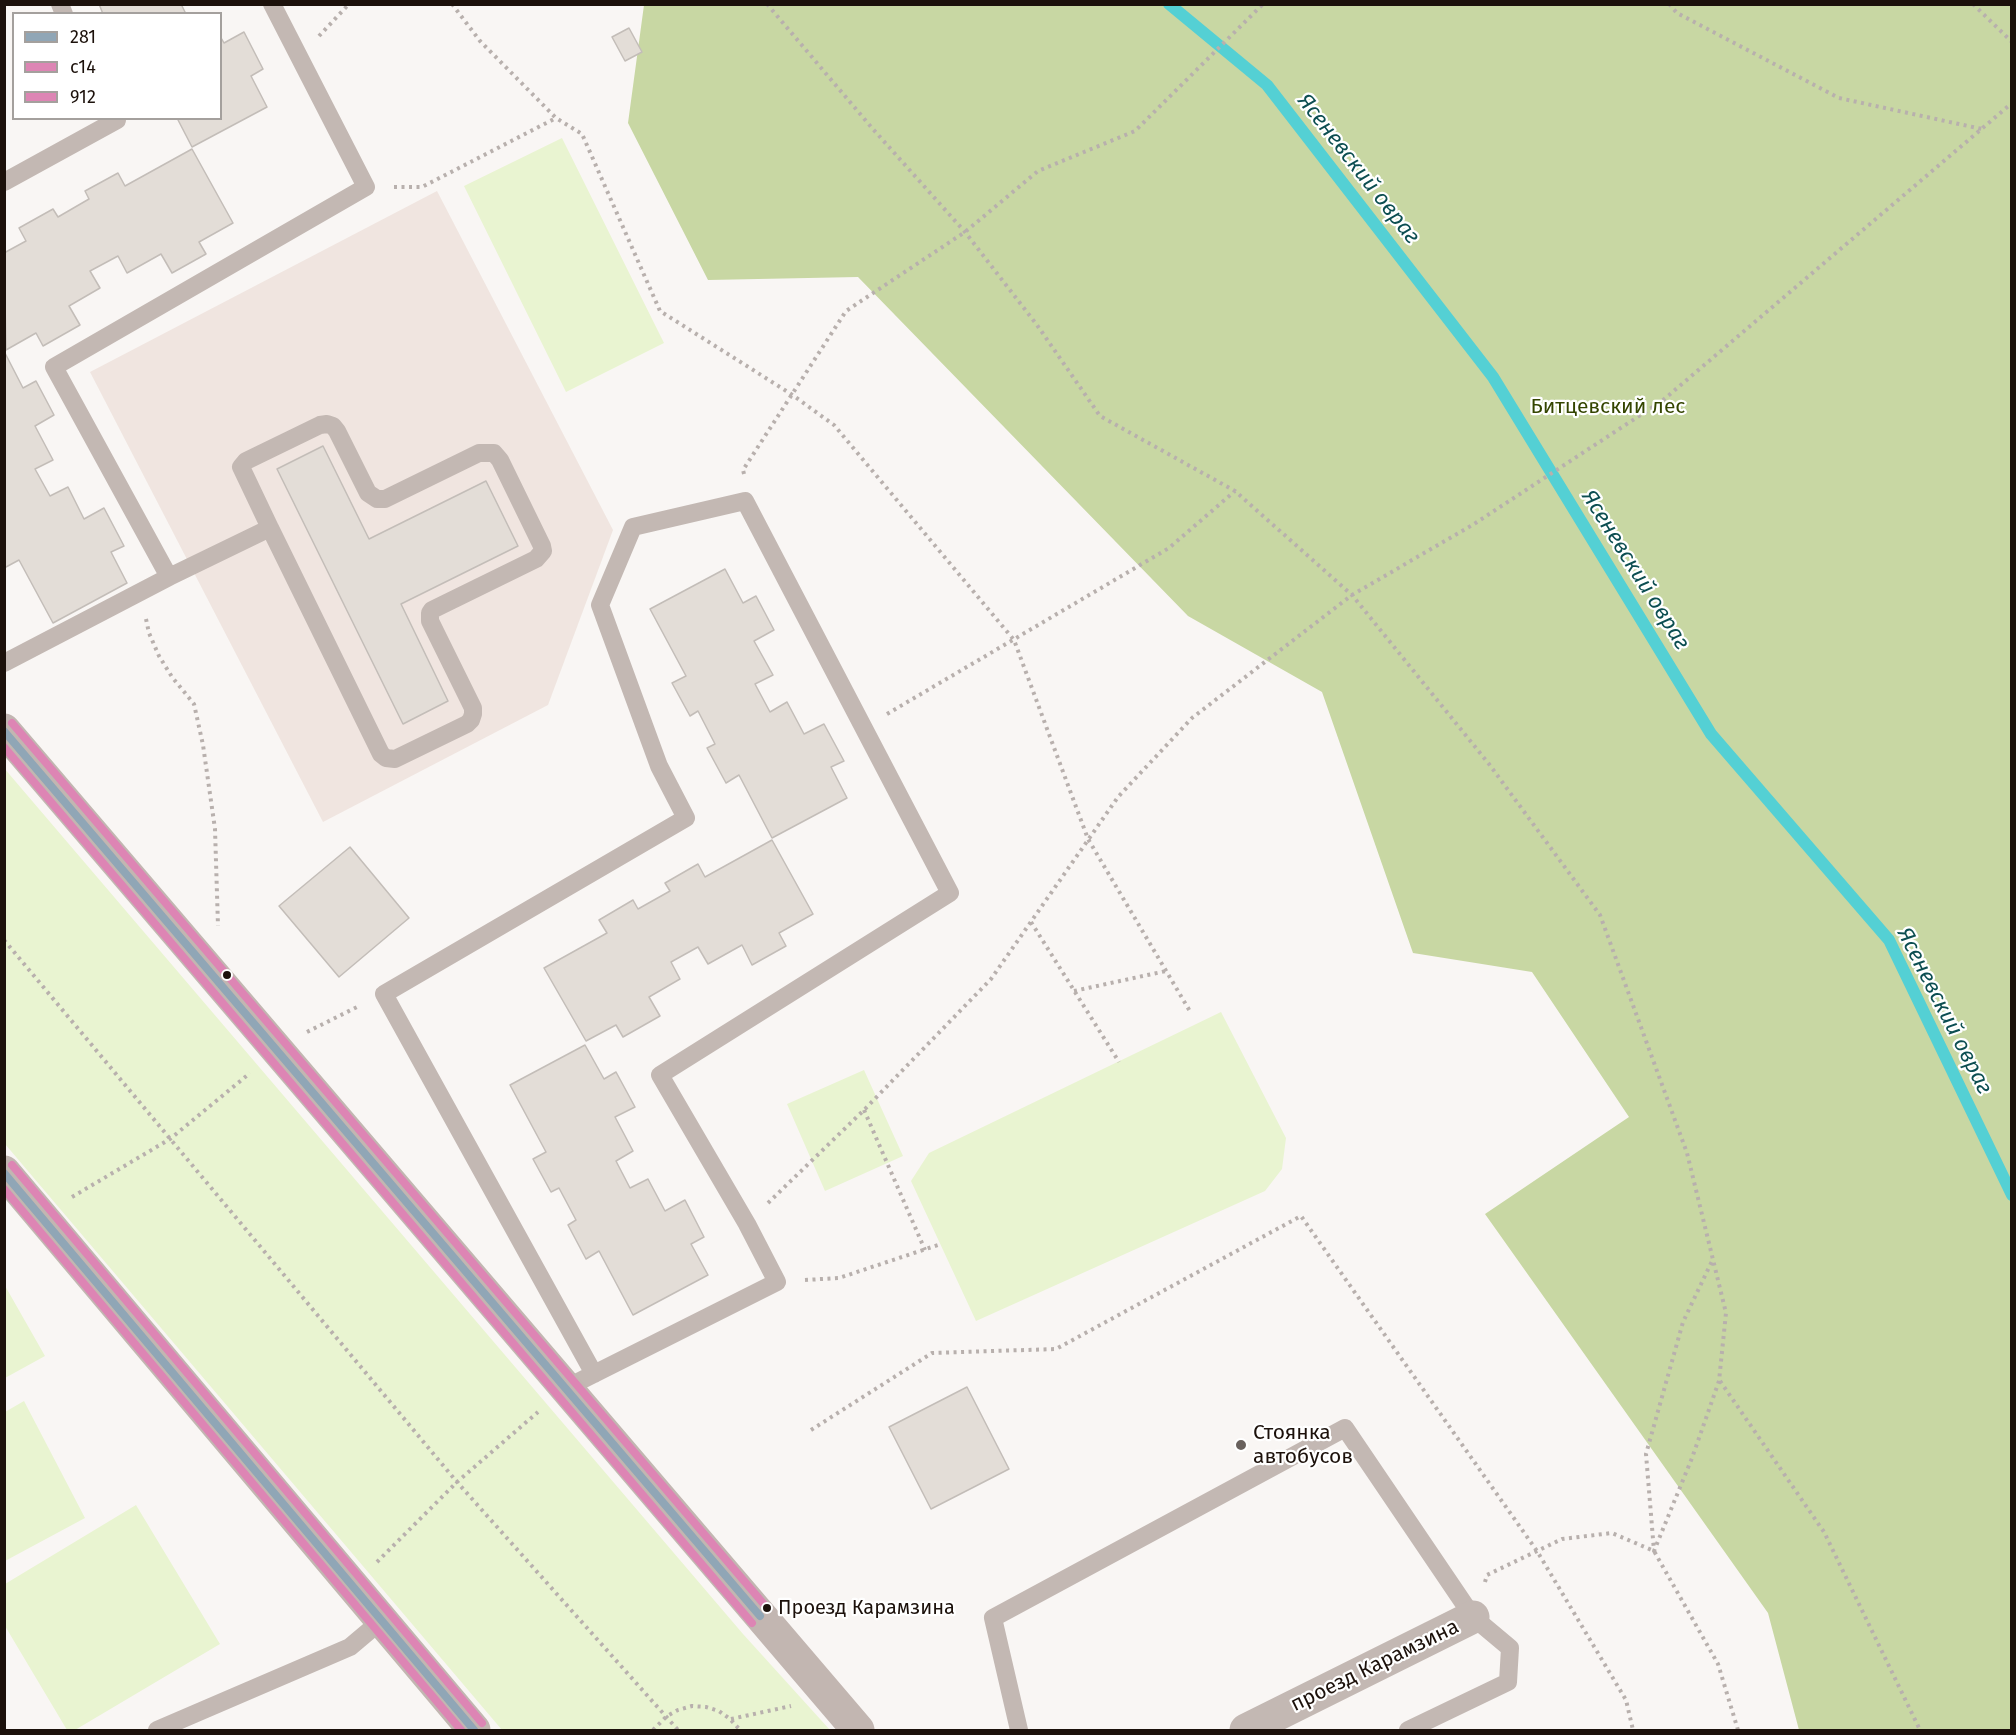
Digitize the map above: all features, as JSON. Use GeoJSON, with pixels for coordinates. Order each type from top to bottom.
{"type":"FeatureCollection","features":[{"type":"Feature","properties":{"kind":"street"},"geometry":{"type":"LineString","coordinates":[[4,730],[580,1381],[858,1731]]}},
{"type":"Feature","properties":{"kind":"street"},"geometry":{"type":"LineString","coordinates":[[4,1172],[474,1731]]}},
{"type":"Feature","properties":{"kind":"street","name":"проезд Карамзина"},"geometry":{"type":"LineString","coordinates":[[1246,1731],[1473,1617]]}},
{"type":"Feature","properties":{"kind":"lane"},"geometry":{"type":"LineString","coordinates":[[169,577],[54,367],[366,187],[272,4]]}},
{"type":"Feature","properties":{"kind":"lane"},"geometry":{"type":"LineString","coordinates":[[4,182],[117,120]]}},
{"type":"Feature","properties":{"kind":"lane"},"geometry":{"type":"LineString","coordinates":[[320,425],[333,426],[338,432],[368,492],[376,499],[385,500],[479,453],[494,453],[500,460],[543,551],[536,559],[430,613],[430,621],[473,708],[474,714],[471,720],[395,759],[386,758],[381,754],[270,528],[241,467],[246,461],[320,425]]}},
{"type":"Feature","properties":{"kind":"lane"},"geometry":{"type":"LineString","coordinates":[[745,501],[863,728],[950,893],[660,1075],[747,1224],[777,1282],[580,1381],[384,994],[686,818],[659,766],[600,605],[633,528],[745,501]]}},
{"type":"Feature","properties":{"kind":"lane"},"geometry":{"type":"LineString","coordinates":[[5,663],[169,577],[270,528]]}},
{"type":"Feature","properties":{"kind":"lane"},"geometry":{"type":"LineString","coordinates":[[1019,1731],[993,1618],[1345,1428],[1473,1617],[1510,1648],[1508,1682],[1408,1731]]}},
{"type":"Feature","properties":{"kind":"lane"},"geometry":{"type":"LineString","coordinates":[[158,1731],[350,1647],[382,1620]]}},
{"type":"Feature","properties":{"kind":"path"},"geometry":{"type":"LineString","coordinates":[[300,56],[349,4]]}},
{"type":"Feature","properties":{"kind":"path"},"geometry":{"type":"LineString","coordinates":[[452,4],[480,41],[556,118],[582,134],[660,312],[791,394],[834,425],[1014,640],[1088,839],[1191,1012]]}},
{"type":"Feature","properties":{"kind":"path"},"geometry":{"type":"LineString","coordinates":[[767,4],[872,128],[965,232],[1037,325],[1100,416],[1235,491],[1352,595],[1489,764],[1600,915],[1688,1153],[1726,1313],[1719,1381],[1692,1458],[1654,1551]]}},
{"type":"Feature","properties":{"kind":"path"},"geometry":{"type":"LineString","coordinates":[[745,501],[743,470],[846,311],[965,232],[1038,171],[1134,131],[1263,4]]}},
{"type":"Feature","properties":{"kind":"path"},"geometry":{"type":"LineString","coordinates":[[1669,4],[1677,13],[1839,98],[1983,129]]}},
{"type":"Feature","properties":{"kind":"path"},"geometry":{"type":"LineString","coordinates":[[1973,4],[2012,42]]}},
{"type":"Feature","properties":{"kind":"path"},"geometry":{"type":"LineString","coordinates":[[747,1224],[864,1110],[991,979],[1118,797],[1192,718],[1352,595],[1474,524],[1662,400],[2012,103]]}},
{"type":"Feature","properties":{"kind":"path"},"geometry":{"type":"LineString","coordinates":[[366,187],[422,187],[556,118]]}},
{"type":"Feature","properties":{"kind":"path"},"geometry":{"type":"LineString","coordinates":[[863,728],[1169,548],[1235,491]]}},
{"type":"Feature","properties":{"kind":"path"},"geometry":{"type":"LineString","coordinates":[[140,592],[149,633],[159,656],[172,677],[194,704],[203,745],[215,829],[219,892],[218,936]]}},
{"type":"Feature","properties":{"kind":"path"},"geometry":{"type":"LineString","coordinates":[[1031,922],[1119,1062]]}},
{"type":"Feature","properties":{"kind":"path"},"geometry":{"type":"LineString","coordinates":[[4,940],[457,1482],[678,1731]]}},
{"type":"Feature","properties":{"kind":"path"},"geometry":{"type":"LineString","coordinates":[[1074,991],[1166,971]]}},
{"type":"Feature","properties":{"kind":"path"},"geometry":{"type":"LineString","coordinates":[[864,1110],[925,1250]]}},
{"type":"Feature","properties":{"kind":"path"},"geometry":{"type":"LineString","coordinates":[[41,1215],[170,1139]]}},
{"type":"Feature","properties":{"kind":"path"},"geometry":{"type":"LineString","coordinates":[[811,1430],[932,1353],[1056,1349],[1301,1216],[1537,1551],[1626,1700],[1633,1731]]}},
{"type":"Feature","properties":{"kind":"path"},"geometry":{"type":"LineString","coordinates":[[777,1282],[839,1278],[940,1244]]}},
{"type":"Feature","properties":{"kind":"path"},"geometry":{"type":"LineString","coordinates":[[1713,1259],[1683,1322],[1646,1454],[1654,1551],[1718,1665],[1738,1731]]}},
{"type":"Feature","properties":{"kind":"path"},"geometry":{"type":"LineString","coordinates":[[353,1585],[457,1482],[580,1381]]}},
{"type":"Feature","properties":{"kind":"path"},"geometry":{"type":"LineString","coordinates":[[1719,1381],[1824,1532],[1920,1731]]}},
{"type":"Feature","properties":{"kind":"path"},"geometry":{"type":"LineString","coordinates":[[1473,1617],[1487,1575],[1562,1539],[1612,1533],[1654,1551]]}},
{"type":"Feature","properties":{"kind":"path"},"geometry":{"type":"LineString","coordinates":[[653,1731],[667,1716],[692,1706],[718,1711],[730,1719],[740,1731]]}},
{"type":"Feature","properties":{"kind":"path"},"geometry":{"type":"LineString","coordinates":[[730,1719],[792,1706]]}},
{"type":"Feature","properties":{"kind":"shaded area"},"geometry":{"type":"Polygon","coordinates":[[[437,191],[613,530],[548,705],[323,822],[90,372],[437,191]]]}},
{"type":"Feature","properties":{"kind":"green space","name":"Битцевский лес"},"geometry":{"type":"Polygon","coordinates":[[[644,5],[2011,5],[2011,1730],[1799,1730],[1768,1613],[1485,1214],[1629,1117],[1532,972],[1413,953],[1322,692],[1188,616],[858,277],[708,280],[628,123],[644,5]]]}},
{"type":"Feature","properties":{"kind":"green space"},"geometry":{"type":"Polygon","coordinates":[[[562,138],[664,343],[566,392],[464,186],[562,138]]]}},
{"type":"Feature","properties":{"kind":"green space"},"geometry":{"type":"Polygon","coordinates":[[[4,768],[743,1634],[830,1730],[502,1730],[5,1144],[4,768]]]}},
{"type":"Feature","properties":{"kind":"green space"},"geometry":{"type":"Polygon","coordinates":[[[1221,1012],[1286,1138],[1282,1169],[1265,1191],[976,1321],[911,1181],[929,1153],[1221,1012]]]}},
{"type":"Feature","properties":{"kind":"green space"},"geometry":{"type":"Polygon","coordinates":[[[864,1070],[903,1156],[825,1191],[787,1104],[864,1070]]]}},
{"type":"Feature","properties":{"kind":"green space"},"geometry":{"type":"Polygon","coordinates":[[[4,1284],[45,1356],[5,1378],[4,1378],[4,1284]]]}},
{"type":"Feature","properties":{"kind":"green space"},"geometry":{"type":"Polygon","coordinates":[[[24,1401],[85,1518],[5,1561],[5,1412],[24,1401]]]}},
{"type":"Feature","properties":{"kind":"green space"},"geometry":{"type":"Polygon","coordinates":[[[136,1505],[220,1644],[75,1730],[67,1730],[5,1626],[5,1584],[136,1505]]]}},
{"type":"Feature","properties":{"kind":"building"},"geometry":{"type":"Polygon","coordinates":[[[99,4],[181,4],[185,12],[102,12],[99,4]]]}},
{"type":"Feature","properties":{"kind":"building"},"geometry":{"type":"Polygon","coordinates":[[[629,28],[642,52],[625,61],[612,37],[629,28]]]}},
{"type":"Feature","properties":{"kind":"building"},"geometry":{"type":"Polygon","coordinates":[[[244,32],[263,69],[251,76],[267,107],[192,147],[178,120],[222,120],[222,40],[224,43],[244,32]]]}},
{"type":"Feature","properties":{"kind":"building"},"geometry":{"type":"Polygon","coordinates":[[[192,149],[233,223],[199,242],[206,254],[172,273],[161,254],[127,273],[118,256],[90,271],[100,288],[69,306],[80,325],[43,346],[36,333],[6,350],[4,253],[26,241],[19,228],[53,209],[58,217],[89,199],[85,191],[118,173],[125,186],[192,149]]]}},
{"type":"Feature","properties":{"kind":"building"},"geometry":{"type":"Polygon","coordinates":[[[5,353],[23,388],[36,381],[54,415],[35,426],[53,460],[35,469],[50,496],[68,487],[84,519],[104,508],[124,546],[111,552],[127,583],[53,623],[19,560],[6,567],[4,565],[5,353]]]}},
{"type":"Feature","properties":{"kind":"building"},"geometry":{"type":"Polygon","coordinates":[[[323,446],[369,539],[486,481],[518,546],[401,604],[448,701],[403,724],[277,469],[323,446]]]}},
{"type":"Feature","properties":{"kind":"building"},"geometry":{"type":"Polygon","coordinates":[[[725,569],[743,603],[756,596],[774,630],[754,641],[773,675],[755,684],[770,712],[787,702],[804,734],[824,724],[844,761],[831,767],[847,798],[772,838],[739,775],[726,783],[707,748],[715,744],[698,711],[690,716],[672,683],[686,676],[650,609],[725,569]]]}},
{"type":"Feature","properties":{"kind":"building"},"geometry":{"type":"Polygon","coordinates":[[[772,840],[813,914],[779,933],[786,946],[752,965],[742,945],[708,964],[698,947],[671,962],[680,979],[649,997],[660,1016],[623,1037],[616,1025],[586,1041],[544,968],[607,933],[599,920],[633,900],[638,909],[670,891],[665,883],[698,864],[705,877],[772,840]]]}},
{"type":"Feature","properties":{"kind":"building"},"geometry":{"type":"Polygon","coordinates":[[[350,847],[409,918],[339,977],[279,906],[350,847]]]}},
{"type":"Feature","properties":{"kind":"building"},"geometry":{"type":"Polygon","coordinates":[[[585,1045],[604,1079],[616,1072],[635,1107],[615,1117],[633,1151],[616,1161],[630,1188],[648,1179],[665,1211],[685,1200],[704,1237],[691,1244],[708,1275],[633,1315],[599,1251],[586,1259],[568,1225],[576,1220],[559,1188],[551,1192],[533,1159],[546,1152],[510,1085],[585,1045]]]}},
{"type":"Feature","properties":{"kind":"building"},"geometry":{"type":"Polygon","coordinates":[[[967,1387],[1009,1469],[931,1509],[889,1427],[967,1387]]]}},
{"type":"Feature","properties":{"kind":"waterway","name":"Ясеневский овраг"},"geometry":{"type":"LineString","coordinates":[[1169,4],[1267,85],[1493,377],[1711,734],[1889,940],[2012,1195]]}},
{"type":"Feature","properties":{"kind":"transit line","name":"912"},"geometry":{"type":"LineString","coordinates":[[12,723],[768,1609]]}},
{"type":"Feature","properties":{"kind":"transit line","name":"281"},"geometry":{"type":"LineString","coordinates":[[4,731],[760,1616]]}},
{"type":"Feature","properties":{"kind":"transit line","name":"с14"},"geometry":{"type":"LineString","coordinates":[[4,747],[752,1623]]}},
{"type":"Feature","properties":{"kind":"transit line","name":"912"},"geometry":{"type":"LineString","coordinates":[[12,1165],[482,1723]]}},
{"type":"Feature","properties":{"kind":"transit line","name":"281"},"geometry":{"type":"LineString","coordinates":[[4,1173],[474,1730]]}},
{"type":"Feature","properties":{"kind":"transit line","name":"с14"},"geometry":{"type":"LineString","coordinates":[[4,1189],[461,1730]]}},
{"type":"Feature","properties":{"kind":"place","name":"Стоянка автобусов"},"geometry":{"type":"Point","coordinates":[1241,1445]}},
{"type":"Feature","properties":{"kind":"place","name":"Проезд Карамзина"},"geometry":{"type":"Point","coordinates":[767,1608]}}]}
